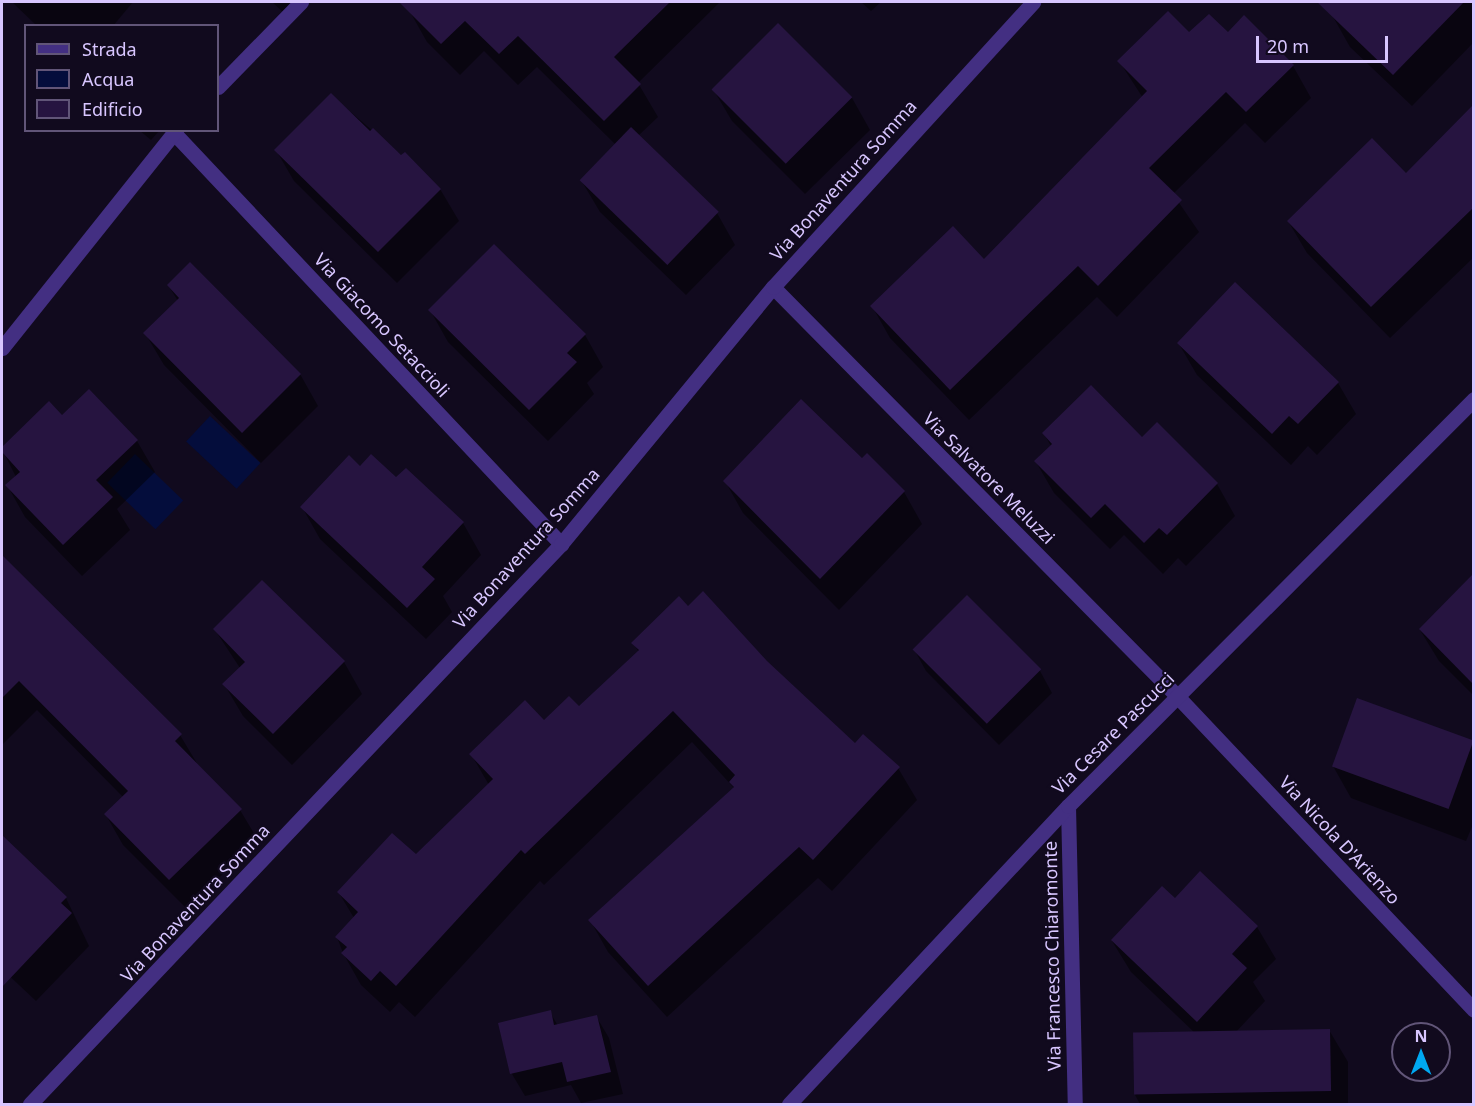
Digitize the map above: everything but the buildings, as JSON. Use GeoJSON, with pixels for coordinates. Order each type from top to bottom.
{"type":"FeatureCollection","features":[{"type":"Feature","properties":{"kind":"street"},"geometry":{"type":"LineString","coordinates":[[219,86],[301,2]]}},
{"type":"Feature","properties":{"kind":"street","name":"Via Bonaventura Somma"},"geometry":{"type":"LineString","coordinates":[[30,1104],[561,544],[773,287],[1033,2]]}},
{"type":"Feature","properties":{"kind":"street"},"geometry":{"type":"LineString","coordinates":[[2,348],[175,132]]}},
{"type":"Feature","properties":{"kind":"street","name":"Via Giacomo Setaccioli"},"geometry":{"type":"LineString","coordinates":[[175,132],[561,544]]}},
{"type":"Feature","properties":{"kind":"street","name":"Via Salvatore Meluzzi"},"geometry":{"type":"LineString","coordinates":[[773,287],[1177,696]]}},
{"type":"Feature","properties":{"kind":"street","name":"Via Cesare Pascucci"},"geometry":{"type":"LineString","coordinates":[[789,1104],[1068,806],[1473,399]]}},
{"type":"Feature","properties":{"kind":"street","name":"Via Nicola D'Arienzo"},"geometry":{"type":"LineString","coordinates":[[1177,696],[1473,1010]]}},
{"type":"Feature","properties":{"kind":"street","name":"Via Francesco Chiaromonte"},"geometry":{"type":"LineString","coordinates":[[1068,806],[1075,1104]]}},
{"type":"Feature","properties":{"kind":"water"},"geometry":{"type":"Polygon","coordinates":[[[210,416],[260,463],[237,489],[186,442],[210,416]]]}},
{"type":"Feature","properties":{"kind":"water"},"geometry":{"type":"Polygon","coordinates":[[[135,454],[183,501],[155,529],[107,483],[135,454]]]}}]}
